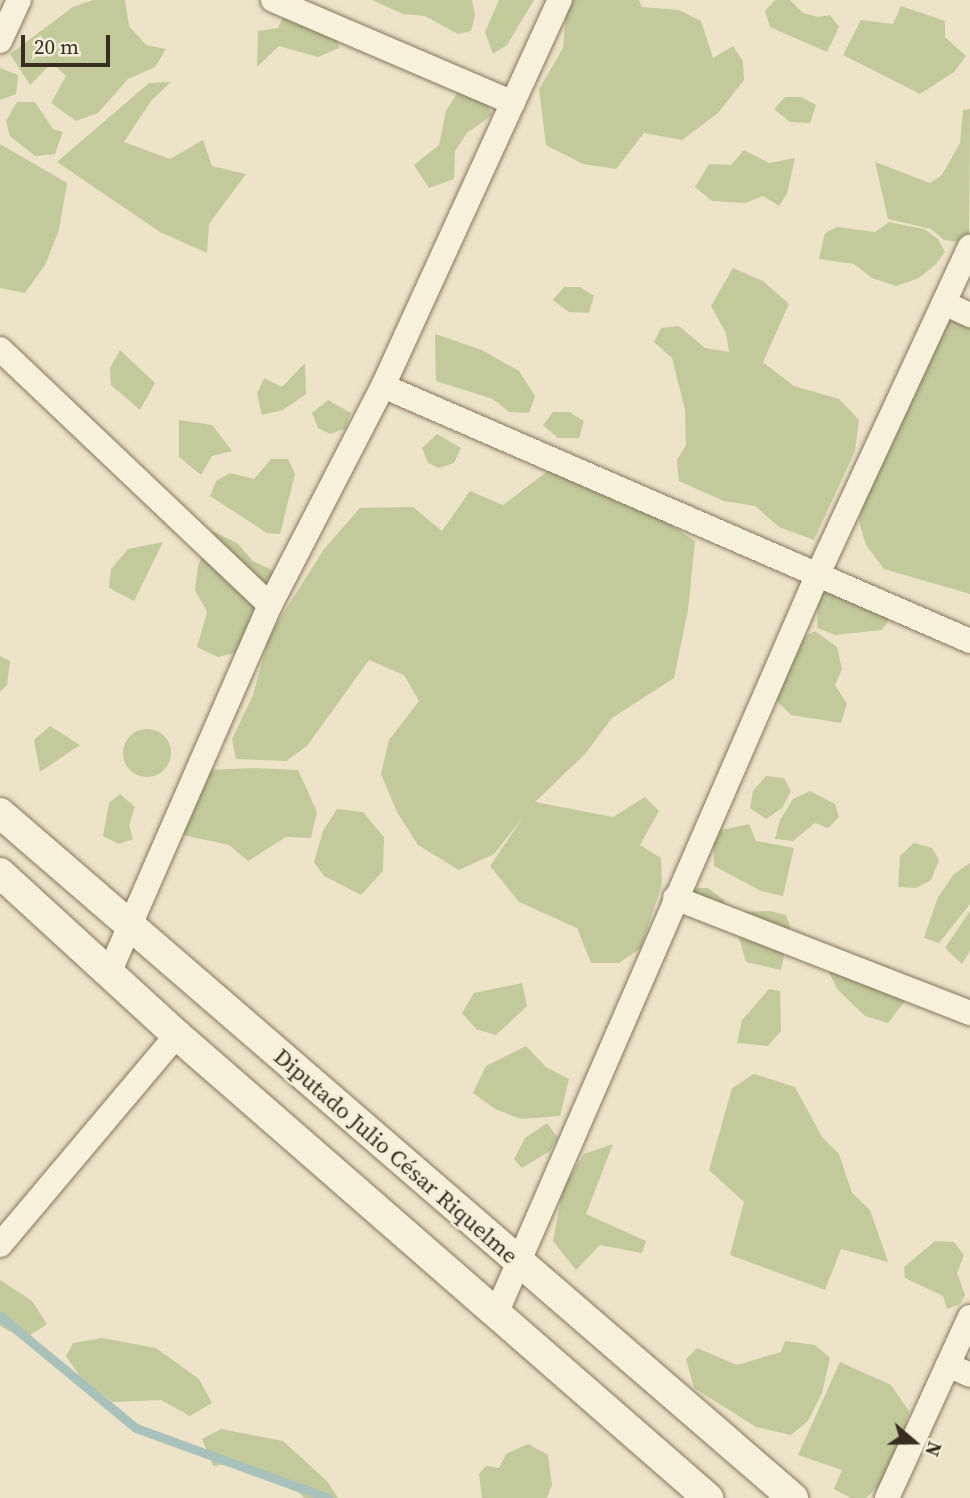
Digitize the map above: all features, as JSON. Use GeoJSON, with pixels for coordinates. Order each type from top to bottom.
{"type":"FeatureCollection","features":[{"type":"Feature","properties":{"kind":"street"},"geometry":{"type":"LineString","coordinates":[[0,41],[19,0]]}},
{"type":"Feature","properties":{"kind":"street"},"geometry":{"type":"LineString","coordinates":[[273,0],[513,103]]}},
{"type":"Feature","properties":{"kind":"street"},"geometry":{"type":"LineString","coordinates":[[110,971],[132,927],[271,605],[383,386],[560,0]]}},
{"type":"Feature","properties":{"kind":"street"},"geometry":{"type":"LineString","coordinates":[[496,1314],[817,576],[970,247]]}},
{"type":"Feature","properties":{"kind":"street"},"geometry":{"type":"LineString","coordinates":[[944,303],[970,315]]}},
{"type":"Feature","properties":{"kind":"street"},"geometry":{"type":"LineString","coordinates":[[0,349],[271,605]]}},
{"type":"Feature","properties":{"kind":"street"},"geometry":{"type":"LineString","coordinates":[[383,386],[970,641]]}},
{"type":"Feature","properties":{"kind":"street","name":"Diputado Julio César Riquelme"},"geometry":{"type":"LineString","coordinates":[[0,813],[793,1498]]}},
{"type":"Feature","properties":{"kind":"street"},"geometry":{"type":"LineString","coordinates":[[0,867],[27,837]]}},
{"type":"Feature","properties":{"kind":"street"},"geometry":{"type":"LineString","coordinates":[[0,873],[177,1035],[708,1498]]}},
{"type":"Feature","properties":{"kind":"street"},"geometry":{"type":"LineString","coordinates":[[675,898],[970,1013]]}},
{"type":"Feature","properties":{"kind":"street"},"geometry":{"type":"LineString","coordinates":[[0,1245],[177,1035]]}},
{"type":"Feature","properties":{"kind":"street"},"geometry":{"type":"LineString","coordinates":[[887,1498],[959,1370],[970,1317]]}},
{"type":"Feature","properties":{"kind":"green space"},"geometry":{"type":"Polygon","coordinates":[[[93,0],[125,0],[129,26],[146,45],[166,49],[155,67],[128,79],[98,113],[76,121],[51,103],[66,76],[52,63],[30,85],[10,54],[73,7],[93,0]]]}},
{"type":"Feature","properties":{"kind":"green space"},"geometry":{"type":"Polygon","coordinates":[[[291,0],[329,11],[339,48],[318,57],[279,46],[257,67],[258,31],[278,28],[291,0]]]}},
{"type":"Feature","properties":{"kind":"green space"},"geometry":{"type":"Polygon","coordinates":[[[372,0],[472,0],[475,15],[471,31],[458,34],[425,16],[403,14],[372,0]]]}},
{"type":"Feature","properties":{"kind":"green space"},"geometry":{"type":"Polygon","coordinates":[[[499,0],[534,0],[507,45],[493,54],[485,32],[499,0]]]}},
{"type":"Feature","properties":{"kind":"green space"},"geometry":{"type":"Polygon","coordinates":[[[567,0],[639,0],[642,7],[679,10],[701,21],[713,58],[733,46],[743,61],[744,80],[718,113],[682,140],[644,133],[616,169],[583,164],[546,145],[539,89],[563,48],[567,0]]]}},
{"type":"Feature","properties":{"kind":"green space"},"geometry":{"type":"Polygon","coordinates":[[[775,0],[790,0],[803,13],[818,17],[830,15],[839,27],[827,52],[770,27],[765,11],[775,0]]]}},
{"type":"Feature","properties":{"kind":"green space"},"geometry":{"type":"Polygon","coordinates":[[[901,6],[945,21],[945,37],[966,56],[954,72],[920,94],[843,55],[861,20],[893,24],[901,6]]]}},
{"type":"Feature","properties":{"kind":"green space"},"geometry":{"type":"Polygon","coordinates":[[[0,68],[18,75],[16,94],[0,100],[0,68]]]}},
{"type":"Feature","properties":{"kind":"green space"},"geometry":{"type":"Polygon","coordinates":[[[171,82],[151,101],[124,142],[170,159],[203,140],[212,166],[246,174],[209,224],[207,253],[160,232],[57,162],[149,83],[171,82]]]}},
{"type":"Feature","properties":{"kind":"green space"},"geometry":{"type":"Polygon","coordinates":[[[459,90],[482,90],[492,115],[467,133],[455,151],[454,179],[429,188],[414,165],[439,145],[446,111],[459,90]]]}},
{"type":"Feature","properties":{"kind":"green space"},"geometry":{"type":"Polygon","coordinates":[[[785,97],[801,97],[816,105],[810,123],[790,122],[774,109],[785,97]]]}},
{"type":"Feature","properties":{"kind":"green space"},"geometry":{"type":"Polygon","coordinates":[[[17,102],[35,102],[53,129],[63,132],[55,154],[35,156],[10,136],[6,121],[17,102]]]}},
{"type":"Feature","properties":{"kind":"green space"},"geometry":{"type":"Polygon","coordinates":[[[970,109],[969,234],[960,242],[944,240],[931,229],[888,219],[875,162],[930,183],[942,175],[960,143],[963,110],[970,109]]]}},
{"type":"Feature","properties":{"kind":"green space"},"geometry":{"type":"Polygon","coordinates":[[[0,144],[67,183],[59,230],[45,265],[25,293],[0,288],[0,144]]]}},
{"type":"Feature","properties":{"kind":"green space"},"geometry":{"type":"Polygon","coordinates":[[[744,150],[769,163],[795,158],[787,194],[779,206],[763,196],[745,203],[712,201],[695,187],[709,164],[731,165],[744,150]]]}},
{"type":"Feature","properties":{"kind":"green space"},"geometry":{"type":"Polygon","coordinates":[[[889,222],[924,229],[938,239],[945,252],[936,264],[919,278],[896,286],[872,278],[854,264],[819,259],[825,233],[837,227],[875,232],[889,222]]]}},
{"type":"Feature","properties":{"kind":"green space"},"geometry":{"type":"Polygon","coordinates":[[[733,268],[763,281],[789,304],[763,362],[794,386],[839,399],[859,420],[855,451],[814,540],[779,527],[755,506],[724,501],[679,481],[677,460],[686,445],[685,410],[672,358],[654,342],[661,328],[679,326],[705,348],[729,352],[726,333],[711,306],[733,268]]]}},
{"type":"Feature","properties":{"kind":"green space"},"geometry":{"type":"Polygon","coordinates":[[[564,287],[580,287],[594,296],[589,313],[569,312],[553,300],[564,287]]]}},
{"type":"Feature","properties":{"kind":"green space"},"geometry":{"type":"Polygon","coordinates":[[[945,319],[970,323],[970,594],[884,569],[866,545],[859,521],[866,490],[945,319]]]}},
{"type":"Feature","properties":{"kind":"green space"},"geometry":{"type":"Polygon","coordinates":[[[435,334],[482,350],[519,371],[535,396],[529,413],[509,412],[493,399],[436,381],[435,334]]]}},
{"type":"Feature","properties":{"kind":"green space"},"geometry":{"type":"Polygon","coordinates":[[[120,350],[155,383],[140,410],[111,385],[110,368],[120,350]]]}},
{"type":"Feature","properties":{"kind":"green space"},"geometry":{"type":"Polygon","coordinates":[[[305,363],[306,394],[283,410],[262,415],[257,394],[264,378],[282,387],[305,363]]]}},
{"type":"Feature","properties":{"kind":"green space"},"geometry":{"type":"Polygon","coordinates":[[[328,400],[351,413],[345,429],[330,434],[318,428],[312,413],[328,400]]]}},
{"type":"Feature","properties":{"kind":"green space"},"geometry":{"type":"Polygon","coordinates":[[[553,412],[569,412],[584,421],[579,438],[558,438],[543,425],[553,412]]]}},
{"type":"Feature","properties":{"kind":"green space"},"geometry":{"type":"Polygon","coordinates":[[[179,420],[212,425],[232,451],[212,456],[201,475],[179,457],[179,420]]]}},
{"type":"Feature","properties":{"kind":"green space"},"geometry":{"type":"Polygon","coordinates":[[[437,434],[461,448],[454,463],[439,468],[428,463],[422,448],[437,434]]]}},
{"type":"Feature","properties":{"kind":"green space"},"geometry":{"type":"Polygon","coordinates":[[[271,459],[288,459],[295,474],[280,534],[267,533],[210,496],[216,481],[230,473],[254,479],[271,459]]]}},
{"type":"Feature","properties":{"kind":"green space"},"geometry":{"type":"Polygon","coordinates":[[[549,470],[636,502],[695,541],[688,610],[674,678],[612,718],[585,754],[535,802],[613,817],[645,797],[659,811],[640,845],[661,858],[662,884],[641,948],[619,963],[591,963],[577,928],[519,902],[490,866],[524,816],[494,854],[459,870],[418,845],[397,812],[381,774],[389,740],[419,701],[404,675],[369,660],[307,746],[286,761],[236,759],[232,739],[253,695],[269,636],[324,549],[360,508],[413,507],[442,531],[470,491],[503,505],[549,470]]]}},
{"type":"Feature","properties":{"kind":"green space"},"geometry":{"type":"Polygon","coordinates":[[[212,531],[237,543],[253,561],[274,571],[239,652],[218,657],[197,647],[207,612],[195,590],[198,566],[212,531]]]}},
{"type":"Feature","properties":{"kind":"green space"},"geometry":{"type":"Polygon","coordinates":[[[163,542],[134,601],[109,588],[111,569],[128,549],[163,542]]]}},
{"type":"Feature","properties":{"kind":"green space"},"geometry":{"type":"Polygon","coordinates":[[[863,581],[897,597],[896,610],[882,630],[835,635],[817,628],[819,583],[846,586],[863,581]]]}},
{"type":"Feature","properties":{"kind":"green space"},"geometry":{"type":"Polygon","coordinates":[[[815,631],[837,647],[842,669],[835,685],[847,704],[841,723],[791,715],[772,696],[800,639],[815,631]]]}},
{"type":"Feature","properties":{"kind":"green space"},"geometry":{"type":"Polygon","coordinates":[[[0,656],[10,661],[7,685],[0,692],[0,656]]]}},
{"type":"Feature","properties":{"kind":"green space"},"geometry":{"type":"Polygon","coordinates":[[[50,726],[80,745],[40,772],[34,740],[50,726]]]}},
{"type":"Feature","properties":{"kind":"green space"},"geometry":{"type":"Polygon","coordinates":[[[147,729],[164,736],[171,753],[164,770],[147,777],[130,770],[123,753],[130,736],[147,729]]]}},
{"type":"Feature","properties":{"kind":"green space"},"geometry":{"type":"Polygon","coordinates":[[[210,770],[298,770],[317,812],[311,838],[286,837],[248,861],[229,845],[183,835],[181,809],[210,770]]]}},
{"type":"Feature","properties":{"kind":"green space"},"geometry":{"type":"Polygon","coordinates":[[[766,776],[784,778],[791,791],[782,808],[766,819],[750,808],[753,791],[766,776]]]}},
{"type":"Feature","properties":{"kind":"green space"},"geometry":{"type":"Polygon","coordinates":[[[810,791],[835,804],[839,817],[828,828],[815,823],[793,841],[775,839],[780,820],[793,799],[810,791]]]}},
{"type":"Feature","properties":{"kind":"green space"},"geometry":{"type":"Polygon","coordinates":[[[120,794],[135,807],[129,825],[133,839],[119,844],[103,836],[109,803],[120,794]]]}},
{"type":"Feature","properties":{"kind":"green space"},"geometry":{"type":"Polygon","coordinates":[[[337,809],[363,812],[384,837],[383,871],[361,895],[324,876],[314,862],[323,831],[337,809]]]}},
{"type":"Feature","properties":{"kind":"green space"},"geometry":{"type":"Polygon","coordinates":[[[749,824],[756,841],[794,848],[783,896],[761,891],[714,866],[713,832],[749,824]]]}},
{"type":"Feature","properties":{"kind":"green space"},"geometry":{"type":"Polygon","coordinates":[[[914,843],[932,848],[939,860],[931,880],[916,888],[898,887],[900,856],[914,843]]]}},
{"type":"Feature","properties":{"kind":"green space"},"geometry":{"type":"Polygon","coordinates":[[[970,863],[970,904],[939,943],[924,938],[938,897],[954,874],[970,863]]]}},
{"type":"Feature","properties":{"kind":"green space"},"geometry":{"type":"Polygon","coordinates":[[[695,888],[708,888],[724,900],[726,910],[683,896],[695,888]]]}},
{"type":"Feature","properties":{"kind":"green space"},"geometry":{"type":"Polygon","coordinates":[[[770,911],[786,915],[790,927],[781,970],[746,962],[732,912],[770,911]]]}},
{"type":"Feature","properties":{"kind":"green space"},"geometry":{"type":"Polygon","coordinates":[[[970,911],[970,951],[962,964],[945,948],[970,911]]]}},
{"type":"Feature","properties":{"kind":"green space"},"geometry":{"type":"Polygon","coordinates":[[[842,953],[889,967],[915,988],[888,1023],[865,1016],[837,989],[827,968],[842,953]]]}},
{"type":"Feature","properties":{"kind":"green space"},"geometry":{"type":"Polygon","coordinates":[[[522,983],[527,1006],[496,1035],[476,1029],[462,1013],[474,993],[522,983]]]}},
{"type":"Feature","properties":{"kind":"green space"},"geometry":{"type":"Polygon","coordinates":[[[769,989],[780,991],[781,1031],[768,1046],[737,1043],[742,1020],[769,989]]]}},
{"type":"Feature","properties":{"kind":"green space"},"geometry":{"type":"Polygon","coordinates":[[[526,1046],[546,1067],[569,1079],[560,1116],[521,1119],[495,1109],[473,1093],[486,1066],[526,1046]]]}},
{"type":"Feature","properties":{"kind":"green space"},"geometry":{"type":"Polygon","coordinates":[[[754,1074],[795,1087],[822,1137],[839,1154],[852,1193],[870,1210],[888,1262],[841,1249],[825,1290],[730,1255],[744,1202],[709,1170],[732,1088],[754,1074]]]}},
{"type":"Feature","properties":{"kind":"green space"},"geometry":{"type":"Polygon","coordinates":[[[547,1123],[558,1138],[550,1151],[522,1168],[514,1159],[525,1138],[547,1123]]]}},
{"type":"Feature","properties":{"kind":"green space"},"geometry":{"type":"Polygon","coordinates":[[[613,1144],[586,1214],[646,1241],[642,1253],[600,1245],[576,1270],[553,1241],[563,1188],[584,1154],[613,1144]]]}},
{"type":"Feature","properties":{"kind":"green space"},"geometry":{"type":"Polygon","coordinates":[[[935,1241],[954,1242],[964,1255],[957,1273],[965,1295],[960,1304],[947,1309],[943,1296],[905,1278],[904,1267],[935,1241]]]}},
{"type":"Feature","properties":{"kind":"green space"},"geometry":{"type":"Polygon","coordinates":[[[0,1280],[32,1301],[47,1324],[24,1339],[0,1326],[0,1280]]]}},
{"type":"Feature","properties":{"kind":"green space"},"geometry":{"type":"Polygon","coordinates":[[[102,1338],[156,1348],[199,1379],[212,1403],[190,1416],[161,1400],[112,1402],[81,1378],[66,1356],[73,1343],[102,1338]]]}},
{"type":"Feature","properties":{"kind":"green space"},"geometry":{"type":"Polygon","coordinates":[[[785,1341],[815,1345],[830,1358],[822,1393],[808,1421],[791,1435],[756,1427],[694,1388],[686,1359],[697,1348],[737,1365],[781,1352],[785,1341]]]}},
{"type":"Feature","properties":{"kind":"green space"},"geometry":{"type":"Polygon","coordinates":[[[840,1362],[891,1385],[909,1411],[899,1450],[880,1484],[866,1498],[851,1498],[834,1489],[842,1470],[798,1455],[840,1362]]]}},
{"type":"Feature","properties":{"kind":"green space"},"geometry":{"type":"Polygon","coordinates":[[[221,1429],[283,1441],[327,1481],[338,1498],[304,1498],[292,1484],[239,1463],[213,1466],[202,1439],[221,1429]]]}},
{"type":"Feature","properties":{"kind":"green space"},"geometry":{"type":"Polygon","coordinates":[[[528,1444],[548,1455],[552,1485],[547,1498],[482,1498],[479,1474],[486,1466],[499,1468],[506,1454],[528,1444]]]}},
{"type":"Feature","properties":{"kind":"waterway"},"geometry":{"type":"LineString","coordinates":[[0,1316],[136,1428],[328,1498]]}}]}
